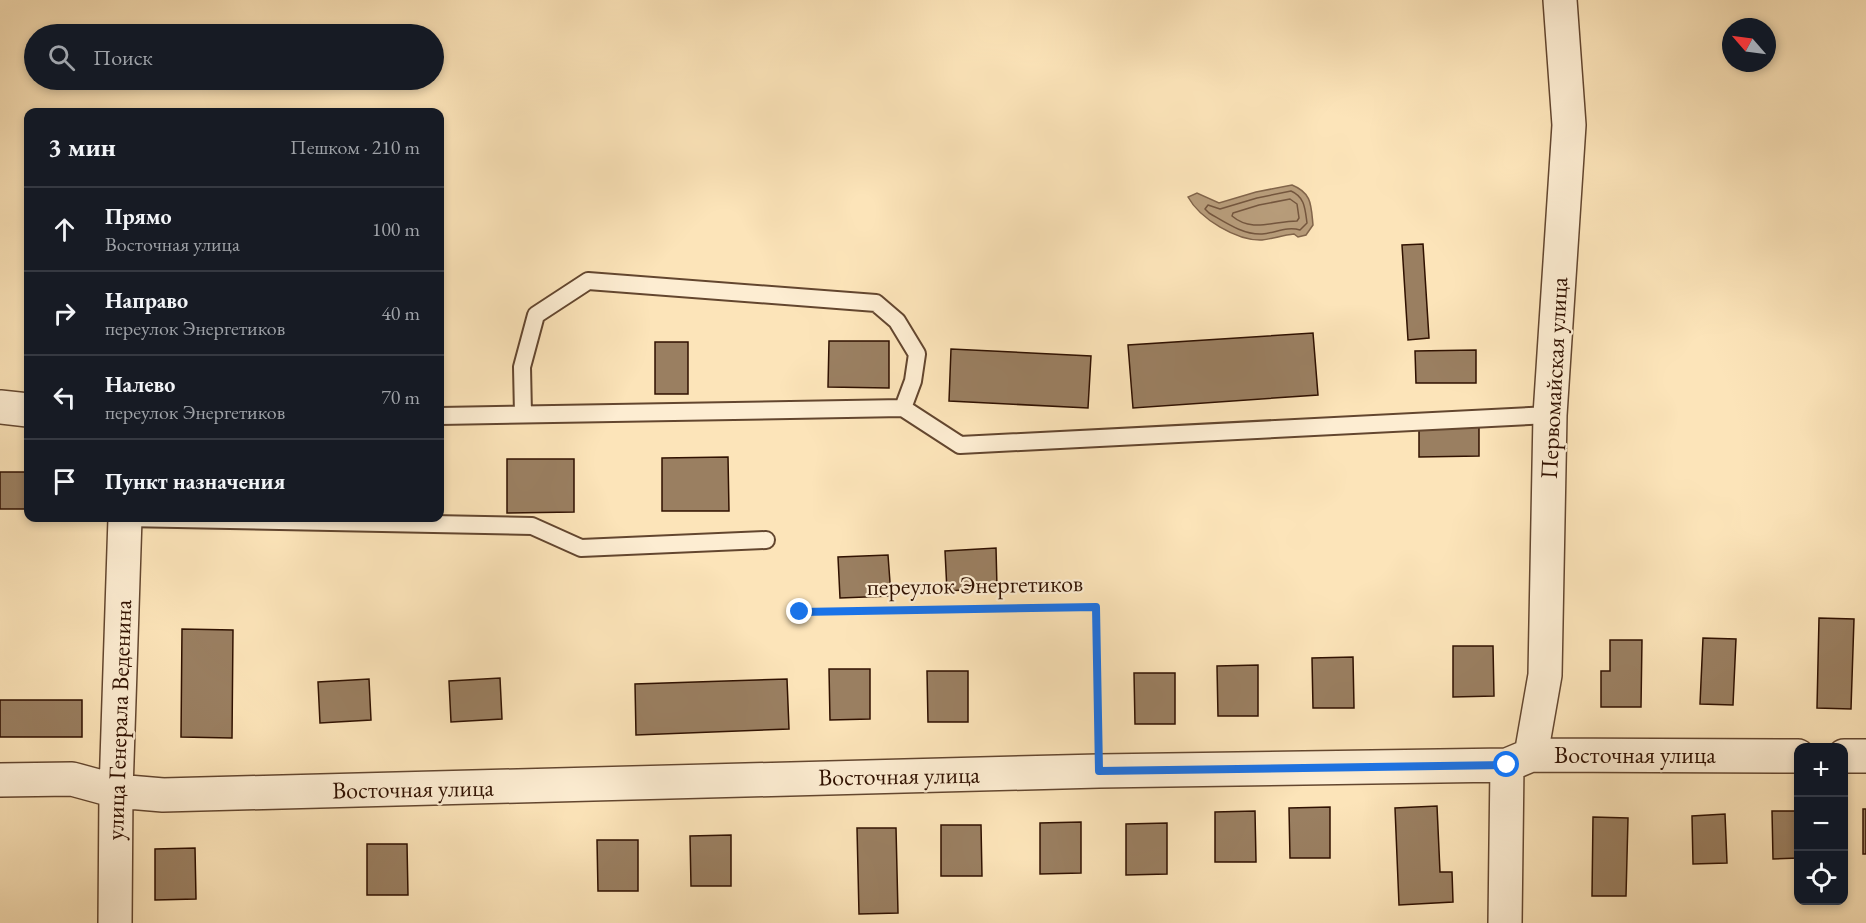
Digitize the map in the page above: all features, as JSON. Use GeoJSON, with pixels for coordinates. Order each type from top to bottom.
{"type":"FeatureCollection","features":[{"type":"Feature","properties":{"kind":"street","name":"Первомайская улица"},"geometry":{"type":"LineString","coordinates":[[1505,923],[1519,760],[1545,675],[1550,415],[1569,125],[1560,0]]}},
{"type":"Feature","properties":{"kind":"street"},"geometry":{"type":"LineString","coordinates":[[0,407],[24,410]]}},
{"type":"Feature","properties":{"kind":"street","name":"улица Генерала Веденина"},"geometry":{"type":"LineString","coordinates":[[115,923],[116,791],[125,522]]}},
{"type":"Feature","properties":{"kind":"street","name":"Восточная улица"},"geometry":{"type":"LineString","coordinates":[[0,780],[72,779],[116,791],[163,795],[1519,760],[1794,756]]}},
{"type":"Feature","properties":{"kind":"street"},"geometry":{"type":"LineString","coordinates":[[1848,756],[1866,756]]}},
{"type":"Feature","properties":{"kind":"lane"},"geometry":{"type":"LineString","coordinates":[[523,414],[522,367],[536,315],[588,281],[876,303],[897,321],[917,354],[913,381],[903,408]]}},
{"type":"Feature","properties":{"kind":"lane"},"geometry":{"type":"LineString","coordinates":[[444,416],[903,408],[960,445],[1550,415]]}},
{"type":"Feature","properties":{"kind":"lane"},"geometry":{"type":"LineString","coordinates":[[328,522],[532,526],[582,548],[766,540]]}},
{"type":"Feature","properties":{"kind":"path","name":"переулок Энергетиков"},"geometry":{"type":"LineString","coordinates":[[800,612],[1096,607],[1099,771]]}},
{"type":"Feature","properties":{"kind":"water"},"geometry":{"type":"Polygon","coordinates":[[[1292,185],[1307,196],[1312,211],[1313,225],[1306,235],[1298,237],[1294,234],[1262,240],[1231,233],[1210,221],[1188,197],[1197,193],[1219,203],[1256,192],[1292,185]]]}},
{"type":"Feature","properties":{"kind":"building"},"geometry":{"type":"Polygon","coordinates":[[[1423,244],[1429,338],[1408,340],[1402,245],[1423,244]]]}},
{"type":"Feature","properties":{"kind":"building"},"geometry":{"type":"Polygon","coordinates":[[[1313,333],[1318,395],[1133,408],[1128,345],[1313,333]]]}},
{"type":"Feature","properties":{"kind":"building"},"geometry":{"type":"Polygon","coordinates":[[[829,341],[889,341],[889,388],[828,387],[829,341]]]}},
{"type":"Feature","properties":{"kind":"building"},"geometry":{"type":"Polygon","coordinates":[[[655,342],[688,342],[688,394],[655,394],[655,342]]]}},
{"type":"Feature","properties":{"kind":"building"},"geometry":{"type":"Polygon","coordinates":[[[951,349],[1091,356],[1088,408],[949,401],[951,349]]]}},
{"type":"Feature","properties":{"kind":"building"},"geometry":{"type":"Polygon","coordinates":[[[1476,350],[1476,383],[1416,383],[1415,351],[1476,350]]]}},
{"type":"Feature","properties":{"kind":"building"},"geometry":{"type":"Polygon","coordinates":[[[1479,423],[1479,456],[1419,457],[1419,424],[1479,423]]]}},
{"type":"Feature","properties":{"kind":"building"},"geometry":{"type":"Polygon","coordinates":[[[728,457],[729,511],[662,511],[662,458],[728,457]]]}},
{"type":"Feature","properties":{"kind":"building"},"geometry":{"type":"Polygon","coordinates":[[[507,459],[574,459],[574,512],[507,513],[507,459]]]}},
{"type":"Feature","properties":{"kind":"building"},"geometry":{"type":"Polygon","coordinates":[[[0,472],[24,472],[24,509],[0,509],[0,472]]]}},
{"type":"Feature","properties":{"kind":"building"},"geometry":{"type":"Polygon","coordinates":[[[996,548],[997,588],[947,591],[945,551],[996,548]]]}},
{"type":"Feature","properties":{"kind":"building"},"geometry":{"type":"Polygon","coordinates":[[[888,555],[891,596],[840,598],[838,557],[888,555]]]}},
{"type":"Feature","properties":{"kind":"building"},"geometry":{"type":"Polygon","coordinates":[[[1819,618],[1854,619],[1851,709],[1817,708],[1819,618]]]}},
{"type":"Feature","properties":{"kind":"building"},"geometry":{"type":"Polygon","coordinates":[[[182,629],[233,630],[232,738],[181,737],[182,629]]]}},
{"type":"Feature","properties":{"kind":"building"},"geometry":{"type":"Polygon","coordinates":[[[1703,638],[1736,639],[1733,705],[1700,704],[1703,638]]]}},
{"type":"Feature","properties":{"kind":"building"},"geometry":{"type":"Polygon","coordinates":[[[1610,640],[1642,640],[1641,707],[1601,707],[1601,671],[1610,671],[1610,640]]]}},
{"type":"Feature","properties":{"kind":"building"},"geometry":{"type":"Polygon","coordinates":[[[1453,646],[1493,646],[1494,696],[1453,697],[1453,646]]]}},
{"type":"Feature","properties":{"kind":"building"},"geometry":{"type":"Polygon","coordinates":[[[1353,657],[1354,708],[1313,708],[1312,658],[1353,657]]]}},
{"type":"Feature","properties":{"kind":"building"},"geometry":{"type":"Polygon","coordinates":[[[1258,665],[1258,716],[1218,716],[1217,666],[1258,665]]]}},
{"type":"Feature","properties":{"kind":"building"},"geometry":{"type":"Polygon","coordinates":[[[829,669],[870,669],[870,719],[830,720],[829,669]]]}},
{"type":"Feature","properties":{"kind":"building"},"geometry":{"type":"Polygon","coordinates":[[[927,671],[968,671],[968,722],[928,722],[927,671]]]}},
{"type":"Feature","properties":{"kind":"building"},"geometry":{"type":"Polygon","coordinates":[[[1134,673],[1175,673],[1175,724],[1135,724],[1134,673]]]}},
{"type":"Feature","properties":{"kind":"building"},"geometry":{"type":"Polygon","coordinates":[[[500,678],[502,719],[451,722],[449,681],[500,678]]]}},
{"type":"Feature","properties":{"kind":"building"},"geometry":{"type":"Polygon","coordinates":[[[369,679],[371,720],[320,723],[318,682],[369,679]]]}},
{"type":"Feature","properties":{"kind":"building"},"geometry":{"type":"Polygon","coordinates":[[[787,679],[789,729],[636,735],[635,684],[787,679]]]}},
{"type":"Feature","properties":{"kind":"building"},"geometry":{"type":"Polygon","coordinates":[[[0,700],[82,700],[82,737],[0,737],[0,700]]]}},
{"type":"Feature","properties":{"kind":"building"},"geometry":{"type":"Polygon","coordinates":[[[1437,806],[1440,872],[1452,872],[1453,902],[1399,905],[1395,808],[1437,806]]]}},
{"type":"Feature","properties":{"kind":"building"},"geometry":{"type":"Polygon","coordinates":[[[1330,807],[1330,858],[1290,858],[1289,808],[1330,807]]]}},
{"type":"Feature","properties":{"kind":"building"},"geometry":{"type":"Polygon","coordinates":[[[1863,809],[1866,809],[1866,854],[1863,854],[1863,809]]]}},
{"type":"Feature","properties":{"kind":"building"},"geometry":{"type":"Polygon","coordinates":[[[1255,811],[1256,862],[1215,862],[1215,812],[1255,811]]]}},
{"type":"Feature","properties":{"kind":"building"},"geometry":{"type":"Polygon","coordinates":[[[1772,811],[1794,811],[1794,858],[1773,859],[1772,811]]]}},
{"type":"Feature","properties":{"kind":"building"},"geometry":{"type":"Polygon","coordinates":[[[1725,814],[1727,863],[1693,864],[1692,816],[1725,814]]]}},
{"type":"Feature","properties":{"kind":"building"},"geometry":{"type":"Polygon","coordinates":[[[1593,817],[1628,818],[1626,896],[1592,896],[1593,817]]]}},
{"type":"Feature","properties":{"kind":"building"},"geometry":{"type":"Polygon","coordinates":[[[1081,822],[1081,873],[1040,874],[1040,823],[1081,822]]]}},
{"type":"Feature","properties":{"kind":"building"},"geometry":{"type":"Polygon","coordinates":[[[1167,823],[1167,874],[1126,875],[1126,824],[1167,823]]]}},
{"type":"Feature","properties":{"kind":"building"},"geometry":{"type":"Polygon","coordinates":[[[941,825],[981,825],[982,876],[941,876],[941,825]]]}},
{"type":"Feature","properties":{"kind":"building"},"geometry":{"type":"Polygon","coordinates":[[[857,828],[896,828],[898,913],[859,914],[857,828]]]}},
{"type":"Feature","properties":{"kind":"building"},"geometry":{"type":"Polygon","coordinates":[[[731,835],[731,886],[691,886],[690,836],[731,835]]]}},
{"type":"Feature","properties":{"kind":"building"},"geometry":{"type":"Polygon","coordinates":[[[597,840],[638,840],[638,891],[598,891],[597,840]]]}},
{"type":"Feature","properties":{"kind":"building"},"geometry":{"type":"Polygon","coordinates":[[[367,844],[407,844],[408,895],[367,895],[367,844]]]}},
{"type":"Feature","properties":{"kind":"building"},"geometry":{"type":"Polygon","coordinates":[[[195,848],[196,899],[155,900],[155,849],[195,848]]]}},
{"type":"Feature","properties":{"kind":"route"},"geometry":{"type":"LineString","coordinates":[[800,612],[1096,607],[1099,771],[1507,765]]}}]}
